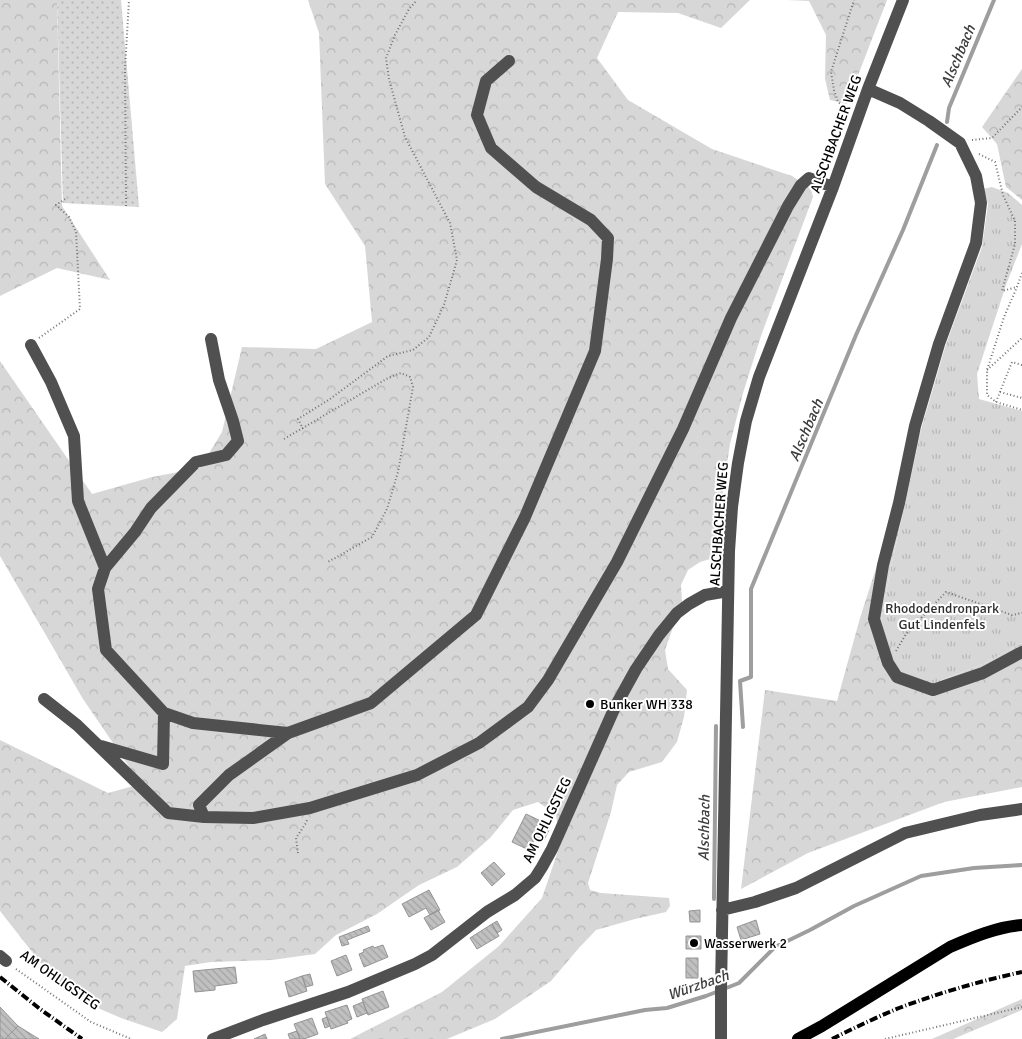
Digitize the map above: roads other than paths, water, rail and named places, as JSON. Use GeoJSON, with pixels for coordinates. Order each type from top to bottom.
{"type":"FeatureCollection","features":[{"type":"Feature","properties":{"kind":"main road"},"geometry":{"type":"LineString","coordinates":[[798,1039],[950,948],[990,931],[1022,925]]}},
{"type":"Feature","properties":{"kind":"street","name":"ALSCHBACHER WEG"},"geometry":{"type":"LineString","coordinates":[[721,1039],[720,988],[729,551],[732,507],[738,464],[746,421],[759,377],[903,0]]}},
{"type":"Feature","properties":{"kind":"street"},"geometry":{"type":"LineString","coordinates":[[204,817],[199,805],[229,775],[288,733],[371,702],[476,615],[525,517],[595,351],[608,238],[591,220],[536,187],[491,148],[477,115],[486,81],[509,61]]}},
{"type":"Feature","properties":{"kind":"street"},"geometry":{"type":"LineString","coordinates":[[868,89],[900,103],[960,143],[976,176],[981,203],[976,243],[939,344],[915,426],[899,503],[883,565],[874,619],[888,663],[897,678],[933,690],[984,673],[1022,652]]}},
{"type":"Feature","properties":{"kind":"street"},"geometry":{"type":"LineString","coordinates":[[44,699],[77,725],[168,813],[204,817],[253,818],[310,808],[417,775],[479,743],[528,707],[548,680],[617,562],[683,429],[732,318],[788,206],[801,185],[809,178],[833,187]]}},
{"type":"Feature","properties":{"kind":"street"},"geometry":{"type":"LineString","coordinates":[[211,340],[219,380],[238,441],[226,455],[196,462],[151,508],[135,532],[105,568],[98,589],[106,650],[164,713],[193,723],[288,733]]}},
{"type":"Feature","properties":{"kind":"street"},"geometry":{"type":"LineString","coordinates":[[31,345],[51,382],[74,436],[78,501],[105,568]]}},
{"type":"Feature","properties":{"kind":"street","name":"AM OHLIGSTEG"},"geometry":{"type":"LineString","coordinates":[[213,1039],[348,992],[432,956],[487,912],[515,895],[535,878],[552,849],[616,707],[636,668],[677,613],[705,595],[728,591]]}},
{"type":"Feature","properties":{"kind":"street"},"geometry":{"type":"LineString","coordinates":[[98,745],[163,764],[164,713]]}},
{"type":"Feature","properties":{"kind":"street"},"geometry":{"type":"LineString","coordinates":[[722,910],[755,902],[796,888],[905,833],[980,815],[1022,809]]}},
{"type":"Feature","properties":{"kind":"waterway","name":"Alschbach"},"geometry":{"type":"LineString","coordinates":[[947,122],[949,108],[994,0]]}},
{"type":"Feature","properties":{"kind":"waterway","name":"Alschbach"},"geometry":{"type":"LineString","coordinates":[[743,727],[740,681],[751,677],[751,589],[937,145]]}},
{"type":"Feature","properties":{"kind":"waterway","name":"Alschbach"},"geometry":{"type":"LineString","coordinates":[[714,899],[716,726]]}},
{"type":"Feature","properties":{"kind":"waterway","name":"Würzbach"},"geometry":{"type":"LineString","coordinates":[[502,1039],[645,1010],[667,1008],[706,996],[739,983],[775,947],[854,906],[921,876],[974,868],[1022,865]]}},
{"type":"Feature","properties":{"kind":"railway"},"geometry":{"type":"LineString","coordinates":[[832,1039],[882,1015],[944,992],[1022,972]]}},
{"type":"Feature","properties":{"kind":"railway"},"geometry":{"type":"LineString","coordinates":[[0,977],[82,1039]]}},
{"type":"Feature","properties":{"kind":"place","name":"Bunker WH 338"},"geometry":{"type":"Point","coordinates":[590,704]}},
{"type":"Feature","properties":{"kind":"place","name":"Wasserwerk 2"},"geometry":{"type":"Point","coordinates":[694,943]}},
{"type":"Feature","properties":{"kind":"park label","name":"Rhododendronpark Gut Lindenfels"},"geometry":{"type":"Point","coordinates":[942,616]}}]}
